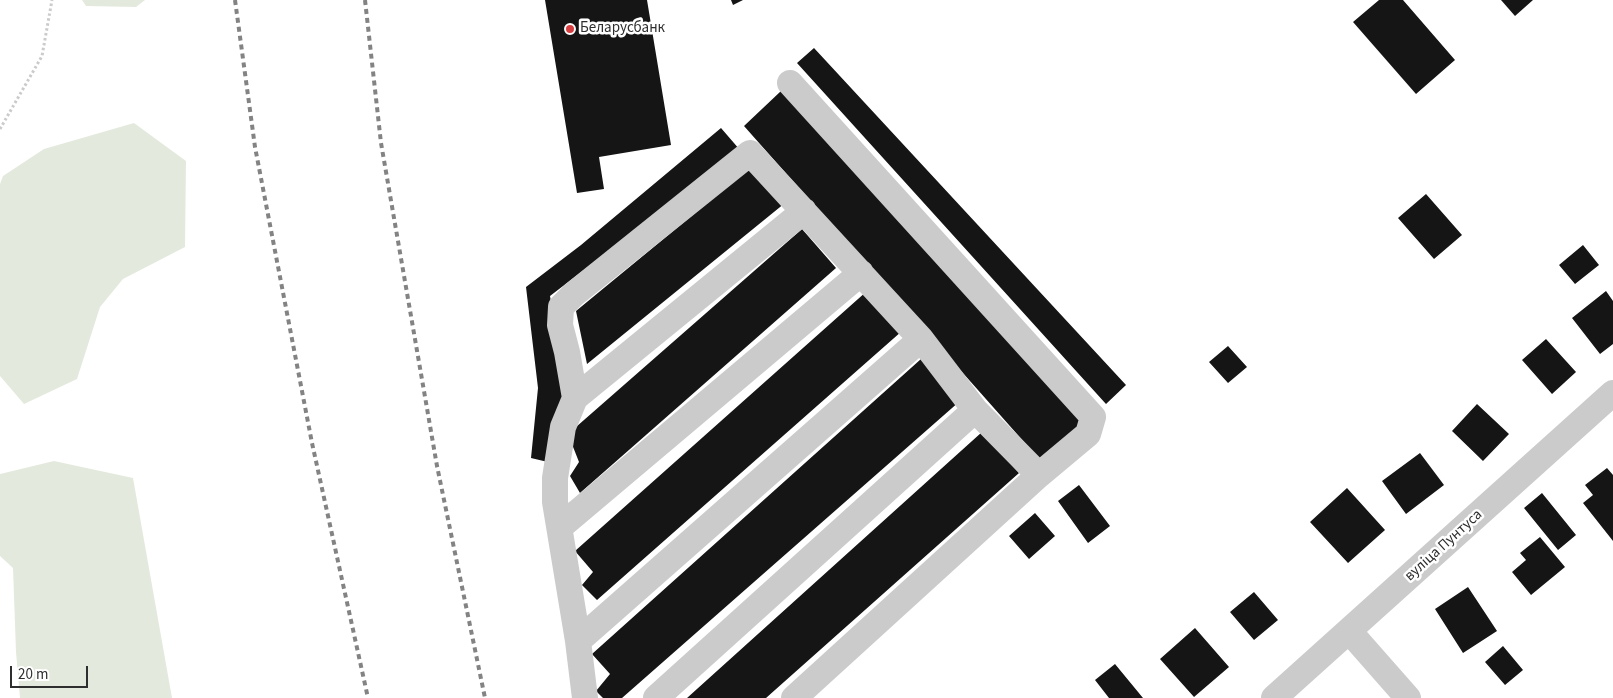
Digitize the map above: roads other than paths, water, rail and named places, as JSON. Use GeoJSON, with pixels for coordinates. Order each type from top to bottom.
{"type":"FeatureCollection","features":[{"type":"Feature","properties":{"kind":"street"},"geometry":{"type":"LineString","coordinates":[[790,83],[1093,417],[1088,434],[1039,475],[794,698]]}},
{"type":"Feature","properties":{"kind":"street"},"geometry":{"type":"LineString","coordinates":[[575,398],[567,352],[560,326],[561,307],[574,294],[750,153],[920,339],[975,410],[1039,475]]}},
{"type":"Feature","properties":{"kind":"street"},"geometry":{"type":"LineString","coordinates":[[585,698],[578,641],[555,502],[555,478],[563,427],[575,398],[804,211]]}},
{"type":"Feature","properties":{"kind":"street"},"geometry":{"type":"LineString","coordinates":[[560,527],[860,273]]}},
{"type":"Feature","properties":{"kind":"street"},"geometry":{"type":"LineString","coordinates":[[578,641],[920,339]]}},
{"type":"Feature","properties":{"kind":"street","name":"вуліца Пунтуса"},"geometry":{"type":"LineString","coordinates":[[1274,698],[1613,393]]}},
{"type":"Feature","properties":{"kind":"street"},"geometry":{"type":"LineString","coordinates":[[656,698],[975,410]]}},
{"type":"Feature","properties":{"kind":"street"},"geometry":{"type":"LineString","coordinates":[[1349,631],[1408,698]]}},
{"type":"Feature","properties":{"kind":"railway"},"geometry":{"type":"LineString","coordinates":[[235,0],[255,147],[312,443],[368,698]]}},
{"type":"Feature","properties":{"kind":"railway"},"geometry":{"type":"LineString","coordinates":[[365,0],[381,143],[437,466],[485,698]]}},
{"type":"Feature","properties":{"kind":"place","name":"Беларусбанк"},"geometry":{"type":"Point","coordinates":[570,29]}}]}
